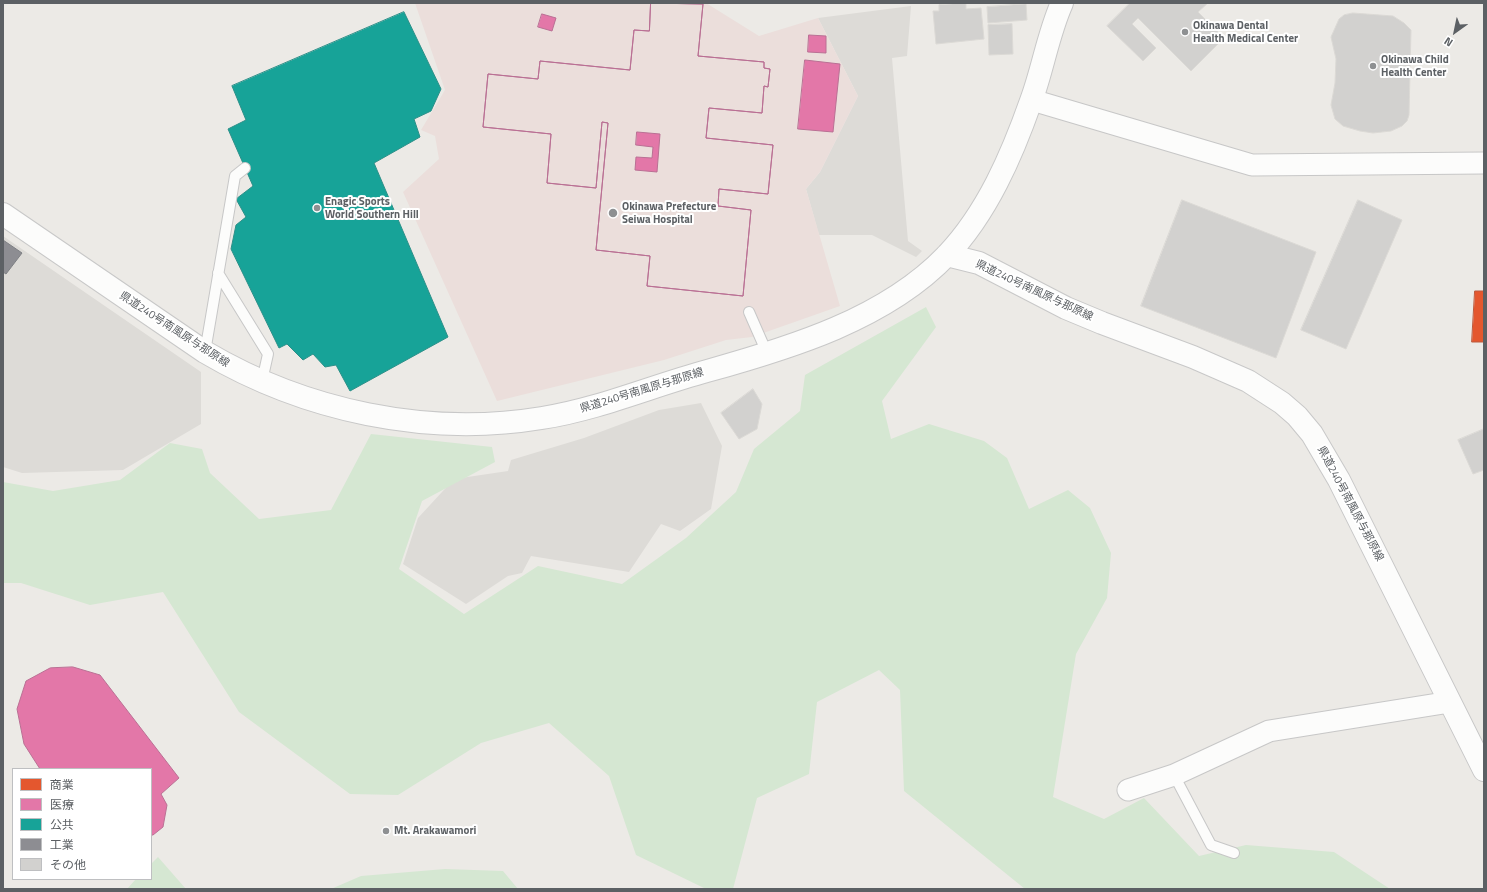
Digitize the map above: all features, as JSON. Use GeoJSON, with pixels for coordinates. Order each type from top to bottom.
{"type":"FeatureCollection","features":[{"type":"Feature","properties":{"kind":"main road","name":"県道240号南風原与那原線"},"geometry":{"type":"LineString","coordinates":[[3,214],[205,352],[226,365],[262,382],[333,407],[386,417],[437,424],[510,422],[551,416],[619,400],[767,352],[859,318],[916,284],[947,255],[973,223],[1003,172],[1032,100],[1062,3]]}},
{"type":"Feature","properties":{"kind":"main road","name":"県道240号南風原与那原線"},"geometry":{"type":"LineString","coordinates":[[947,255],[979,263],[1074,311],[1230,371],[1266,392],[1297,416],[1316,440],[1339,480],[1484,770]]}},
{"type":"Feature","properties":{"kind":"street"},"geometry":{"type":"LineString","coordinates":[[1032,100],[1252,165],[1484,163]]}},
{"type":"Feature","properties":{"kind":"street"},"geometry":{"type":"LineString","coordinates":[[1128,790],[1174,775],[1269,731],[1450,702]]}},
{"type":"Feature","properties":{"kind":"lane"},"geometry":{"type":"LineString","coordinates":[[205,352],[235,176],[245,168]]}},
{"type":"Feature","properties":{"kind":"lane"},"geometry":{"type":"LineString","coordinates":[[218,273],[268,354],[262,382]]}},
{"type":"Feature","properties":{"kind":"lane"},"geometry":{"type":"LineString","coordinates":[[749,312],[767,352]]}},
{"type":"Feature","properties":{"kind":"lane"},"geometry":{"type":"LineString","coordinates":[[1174,775],[1181,791],[1212,845],[1234,853]]}},
{"type":"Feature","properties":{"kind":"shaded area","name":"Okinawa Prefecture Seiwa Hospital"},"geometry":{"type":"Polygon","coordinates":[[[415,3],[706,3],[759,36],[818,18],[858,96],[820,172],[806,189],[840,306],[752,337],[726,340],[664,360],[497,401],[403,192],[439,159],[435,136],[421,130],[445,90],[415,3]]]}},
{"type":"Feature","properties":{"kind":"shaded area"},"geometry":{"type":"Polygon","coordinates":[[[911,6],[907,56],[892,58],[908,241],[922,251],[916,257],[872,235],[819,235],[806,189],[820,172],[858,96],[818,18],[911,6]]]}},
{"type":"Feature","properties":{"kind":"shaded area"},"geometry":{"type":"Polygon","coordinates":[[[3,236],[201,372],[201,424],[123,470],[22,473],[3,467],[3,236]]]}},
{"type":"Feature","properties":{"kind":"shaded area"},"geometry":{"type":"Polygon","coordinates":[[[701,403],[722,446],[711,509],[680,531],[661,524],[629,572],[531,556],[522,573],[508,576],[466,604],[403,564],[418,518],[454,479],[508,471],[511,460],[584,438],[659,410],[701,403]]]}},
{"type":"Feature","properties":{"kind":"green space"},"geometry":{"type":"Polygon","coordinates":[[[926,307],[936,327],[882,401],[891,439],[929,424],[984,441],[1007,458],[1029,509],[1068,490],[1090,508],[1111,553],[1107,598],[1076,654],[1053,797],[1104,819],[1144,798],[1199,856],[1246,845],[1334,852],[1390,889],[1025,889],[904,791],[900,690],[879,670],[817,702],[809,774],[757,798],[733,889],[706,889],[636,855],[609,776],[549,723],[481,743],[398,795],[350,794],[239,712],[163,592],[90,605],[21,583],[3,583],[3,482],[53,491],[120,480],[170,443],[202,449],[210,473],[259,519],[331,510],[371,434],[492,447],[495,462],[422,501],[399,569],[464,614],[538,566],[622,584],[686,538],[736,492],[754,449],[800,411],[805,375],[926,307]]]}},
{"type":"Feature","properties":{"kind":"green space"},"geometry":{"type":"Polygon","coordinates":[[[158,857],[186,889],[127,889],[135,880],[152,880],[152,863],[158,857]]]}},
{"type":"Feature","properties":{"kind":"green space"},"geometry":{"type":"Polygon","coordinates":[[[445,869],[503,871],[518,889],[331,889],[361,876],[445,869]]]}},
{"type":"Feature","properties":{"kind":"building: 商業"},"geometry":{"type":"Polygon","coordinates":[[[1475,291],[1484,291],[1484,342],[1472,342],[1475,291]]]}},
{"type":"Feature","properties":{"kind":"building: 医療"},"geometry":{"type":"Polygon","coordinates":[[[651,3],[703,4],[698,56],[764,62],[764,68],[770,69],[768,87],[764,86],[762,113],[709,108],[706,138],[773,145],[768,194],[719,189],[718,206],[751,210],[743,296],[647,286],[650,256],[596,250],[608,123],[602,122],[596,188],[547,183],[551,134],[483,127],[488,74],[538,79],[540,61],[630,70],[634,30],[649,31],[651,3]],[[637,132],[636,145],[653,147],[652,158],[636,157],[635,170],[657,172],[660,134],[637,132]]]}},
{"type":"Feature","properties":{"kind":"building: 医療"},"geometry":{"type":"Polygon","coordinates":[[[651,3],[703,4],[698,56],[764,62],[764,68],[770,69],[768,87],[764,86],[762,113],[709,108],[706,138],[773,145],[768,194],[719,189],[718,206],[751,210],[743,296],[647,286],[650,256],[596,250],[608,123],[602,122],[596,188],[547,183],[551,134],[483,127],[488,74],[538,79],[540,61],[630,70],[634,30],[649,31],[651,3]]]}},
{"type":"Feature","properties":{"kind":"building: 医療"},"geometry":{"type":"Polygon","coordinates":[[[542,14],[556,18],[552,31],[538,27],[542,14]]]}},
{"type":"Feature","properties":{"kind":"building: 医療"},"geometry":{"type":"Polygon","coordinates":[[[809,35],[826,36],[826,53],[808,52],[809,35]]]}},
{"type":"Feature","properties":{"kind":"building: 医療"},"geometry":{"type":"Polygon","coordinates":[[[805,60],[840,64],[833,132],[798,129],[805,60]]]}},
{"type":"Feature","properties":{"kind":"building: 医療"},"geometry":{"type":"Polygon","coordinates":[[[73,667],[100,675],[179,778],[161,794],[167,805],[163,827],[153,835],[152,768],[39,768],[24,744],[17,709],[26,681],[50,668],[73,667]]]}},
{"type":"Feature","properties":{"kind":"building: 公共","name":"Enagic Sports World Southern Hill"},"geometry":{"type":"Polygon","coordinates":[[[404,12],[441,89],[431,111],[414,119],[420,137],[374,163],[448,337],[350,391],[336,365],[325,367],[313,354],[303,360],[287,344],[279,348],[231,249],[236,225],[246,217],[236,199],[253,186],[228,129],[246,120],[232,86],[404,12]]]}},
{"type":"Feature","properties":{"kind":"building: 工業"},"geometry":{"type":"Polygon","coordinates":[[[3,240],[22,253],[6,274],[3,272],[3,240]]]}},
{"type":"Feature","properties":{"kind":"building: その他"},"geometry":{"type":"Polygon","coordinates":[[[966,3],[966,9],[981,8],[984,39],[936,44],[933,11],[939,11],[939,5],[966,3]]]}},
{"type":"Feature","properties":{"kind":"building: その他","name":"Okinawa Dental Health Medical Center"},"geometry":{"type":"Polygon","coordinates":[[[1130,3],[1208,3],[1198,12],[1224,38],[1191,71],[1138,18],[1132,24],[1156,48],[1143,61],[1107,26],[1130,3]]]}},
{"type":"Feature","properties":{"kind":"building: その他"},"geometry":{"type":"Polygon","coordinates":[[[1026,4],[1027,20],[988,23],[987,7],[1026,4]]]}},
{"type":"Feature","properties":{"kind":"building: その他","name":"Okinawa Child Health Center"},"geometry":{"type":"Polygon","coordinates":[[[1353,13],[1393,16],[1404,23],[1411,30],[1409,115],[1407,121],[1402,126],[1391,131],[1373,133],[1360,131],[1343,126],[1335,119],[1331,105],[1335,83],[1336,59],[1331,37],[1339,19],[1344,15],[1353,13]]]}},
{"type":"Feature","properties":{"kind":"building: その他"},"geometry":{"type":"Polygon","coordinates":[[[1012,24],[1013,54],[989,55],[988,25],[1012,24]]]}},
{"type":"Feature","properties":{"kind":"building: その他"},"geometry":{"type":"Polygon","coordinates":[[[1182,200],[1316,252],[1276,358],[1141,306],[1182,200]]]}},
{"type":"Feature","properties":{"kind":"building: その他"},"geometry":{"type":"Polygon","coordinates":[[[1358,200],[1402,220],[1346,349],[1301,330],[1358,200]]]}},
{"type":"Feature","properties":{"kind":"building: その他"},"geometry":{"type":"Polygon","coordinates":[[[753,389],[762,404],[757,429],[739,439],[721,413],[753,389]]]}},
{"type":"Feature","properties":{"kind":"building: その他"},"geometry":{"type":"Polygon","coordinates":[[[1484,429],[1484,470],[1473,474],[1458,440],[1484,429]]]}},
{"type":"Feature","properties":{"kind":"place","name":"Okinawa Dental Health Medical Center"},"geometry":{"type":"Point","coordinates":[1185,32]}},
{"type":"Feature","properties":{"kind":"place","name":"Okinawa Child Health Center"},"geometry":{"type":"Point","coordinates":[1373,66]}},
{"type":"Feature","properties":{"kind":"place","name":"Enagic Sports World Southern Hill"},"geometry":{"type":"Point","coordinates":[317,208]}},
{"type":"Feature","properties":{"kind":"place","name":"Okinawa Prefecture Seiwa Hospital"},"geometry":{"type":"Point","coordinates":[613,213]}},
{"type":"Feature","properties":{"kind":"place","name":"Mt. Arakawamori"},"geometry":{"type":"Point","coordinates":[386,831]}}]}
